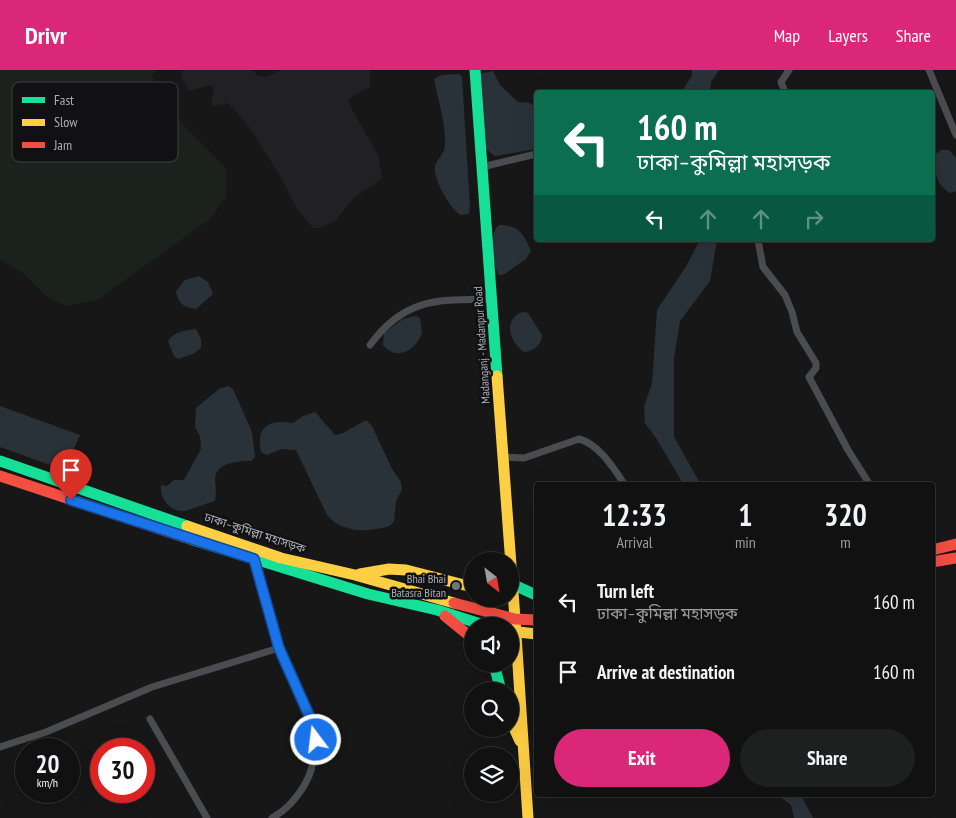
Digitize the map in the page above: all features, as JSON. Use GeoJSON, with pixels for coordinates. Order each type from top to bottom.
{"type":"FeatureCollection","features":[{"type":"Feature","properties":{"kind":"main road","name":"Madanganj - Madanpur Road"},"geometry":{"type":"LineString","coordinates":[[475,70],[510,552]]}},
{"type":"Feature","properties":{"kind":"main road","name":"ঢাকা–কুমিল্লা মহাসড়ক"},"geometry":{"type":"LineString","coordinates":[[0,461],[180,521],[281,558],[355,574],[506,617]]}},
{"type":"Feature","properties":{"kind":"main road","name":"ঢাকা–কুমিল্লা মহাসড়ক"},"geometry":{"type":"LineString","coordinates":[[0,476],[123,518],[254,559],[368,594],[464,619]]}},
{"type":"Feature","properties":{"kind":"main road"},"geometry":{"type":"LineString","coordinates":[[935,549],[956,544]]}},
{"type":"Feature","properties":{"kind":"main road"},"geometry":{"type":"LineString","coordinates":[[935,562],[955,560]]}},
{"type":"Feature","properties":{"kind":"main road"},"geometry":{"type":"LineString","coordinates":[[355,574],[389,569],[406,570],[464,585]]}},
{"type":"Feature","properties":{"kind":"main road"},"geometry":{"type":"LineString","coordinates":[[519,589],[534,594]]}},
{"type":"Feature","properties":{"kind":"main road"},"geometry":{"type":"LineString","coordinates":[[436,610],[464,632]]}},
{"type":"Feature","properties":{"kind":"main road","name":"ঢাকা–কুমিল্লা মহাসড়ক"},"geometry":{"type":"LineString","coordinates":[[519,619],[534,620]]}},
{"type":"Feature","properties":{"kind":"main road"},"geometry":{"type":"LineString","coordinates":[[519,633],[534,634]]}},
{"type":"Feature","properties":{"kind":"main road","name":"Madanganj - Madanpur Road"},"geometry":{"type":"LineString","coordinates":[[517,672],[528,818]]}},
{"type":"Feature","properties":{"kind":"main road"},"geometry":{"type":"LineString","coordinates":[[518,737],[524,751]]}},
{"type":"Feature","properties":{"kind":"street"},"geometry":{"type":"LineString","coordinates":[[784,90],[781,82],[789,70]]}},
{"type":"Feature","properties":{"kind":"street"},"geometry":{"type":"LineString","coordinates":[[929,70],[956,135]]}},
{"type":"Feature","properties":{"kind":"street"},"geometry":{"type":"LineString","coordinates":[[482,167],[534,154]]}},
{"type":"Feature","properties":{"kind":"street"},"geometry":{"type":"LineString","coordinates":[[758,242],[763,267],[785,295],[797,332],[816,363],[816,368],[809,377],[848,450],[868,482]]}},
{"type":"Feature","properties":{"kind":"street"},"geometry":{"type":"LineString","coordinates":[[370,345],[384,327],[423,304],[444,299],[492,300]]}},
{"type":"Feature","properties":{"kind":"street"},"geometry":{"type":"LineString","coordinates":[[504,457],[524,458],[578,439],[585,440],[610,463],[623,482]]}},
{"type":"Feature","properties":{"kind":"street"},"geometry":{"type":"LineString","coordinates":[[254,559],[279,648],[312,722],[316,740],[310,777],[291,805],[272,818]]}},
{"type":"Feature","properties":{"kind":"street"},"geometry":{"type":"LineString","coordinates":[[0,747],[46,732],[152,687],[279,648]]}},
{"type":"Feature","properties":{"kind":"street"},"geometry":{"type":"LineString","coordinates":[[150,719],[207,818]]}},
{"type":"Feature","properties":{"kind":"shaded area"},"geometry":{"type":"Polygon","coordinates":[[[0,70],[157,70],[152,76],[155,82],[12,82],[12,162],[178,162],[178,119],[226,168],[226,197],[210,219],[97,300],[66,306],[47,297],[24,274],[0,259],[0,70]]]}},
{"type":"Feature","properties":{"kind":"shaded area"},"geometry":{"type":"Polygon","coordinates":[[[183,70],[252,70],[258,76],[266,77],[281,70],[370,70],[370,87],[348,99],[350,106],[378,155],[382,178],[354,198],[334,222],[320,228],[313,228],[297,209],[282,179],[248,125],[228,103],[213,106],[211,101],[214,89],[211,85],[189,91],[180,75],[183,70]]]}},
{"type":"Feature","properties":{"kind":"shaded area"},"geometry":{"type":"Polygon","coordinates":[[[692,70],[719,70],[711,82],[710,90],[682,90],[692,76],[692,70]]]}},
{"type":"Feature","properties":{"kind":"shaded area"},"geometry":{"type":"Polygon","coordinates":[[[493,71],[500,85],[518,102],[530,103],[534,106],[534,149],[495,156],[486,149],[479,74],[493,71]]]}},
{"type":"Feature","properties":{"kind":"shaded area"},"geometry":{"type":"Polygon","coordinates":[[[459,74],[462,77],[470,208],[469,214],[461,215],[448,201],[439,185],[435,171],[436,163],[445,148],[445,137],[434,79],[442,75],[459,74]]]}},
{"type":"Feature","properties":{"kind":"shaded area"},"geometry":{"type":"Polygon","coordinates":[[[941,150],[949,150],[956,158],[956,191],[950,193],[941,186],[936,172],[935,154],[941,150]]]}},
{"type":"Feature","properties":{"kind":"shaded area"},"geometry":{"type":"Polygon","coordinates":[[[499,225],[506,225],[520,231],[531,251],[526,259],[503,275],[499,275],[494,264],[492,249],[493,235],[499,225]]]}},
{"type":"Feature","properties":{"kind":"shaded area"},"geometry":{"type":"Polygon","coordinates":[[[699,242],[717,242],[710,281],[680,321],[674,358],[674,437],[699,482],[682,482],[645,423],[644,407],[652,383],[657,310],[685,268],[699,242]]]}},
{"type":"Feature","properties":{"kind":"shaded area"},"geometry":{"type":"Polygon","coordinates":[[[199,276],[208,282],[213,294],[196,309],[182,304],[178,299],[176,291],[185,280],[199,276]]]}},
{"type":"Feature","properties":{"kind":"shaded area"},"geometry":{"type":"Polygon","coordinates":[[[522,312],[528,313],[542,335],[536,347],[531,351],[524,352],[515,342],[510,331],[512,320],[522,312]]]}},
{"type":"Feature","properties":{"kind":"shaded area"},"geometry":{"type":"Polygon","coordinates":[[[416,316],[420,318],[422,333],[411,349],[400,353],[388,350],[383,345],[384,333],[403,319],[416,316]]]}},
{"type":"Feature","properties":{"kind":"shaded area"},"geometry":{"type":"Polygon","coordinates":[[[196,329],[201,339],[201,348],[193,354],[178,359],[174,356],[168,341],[177,333],[196,329]]]}},
{"type":"Feature","properties":{"kind":"shaded area"},"geometry":{"type":"Polygon","coordinates":[[[228,386],[233,389],[252,432],[255,457],[251,461],[228,464],[219,469],[215,480],[215,501],[186,511],[174,509],[164,499],[161,485],[167,486],[174,480],[184,480],[201,449],[200,436],[195,427],[196,408],[219,389],[228,386]]]}},
{"type":"Feature","properties":{"kind":"shaded area"},"geometry":{"type":"Polygon","coordinates":[[[0,406],[80,435],[64,470],[0,447],[0,406]]]}},
{"type":"Feature","properties":{"kind":"shaded area"},"geometry":{"type":"Polygon","coordinates":[[[315,412],[335,435],[343,433],[366,420],[372,426],[392,469],[401,482],[402,490],[396,501],[394,521],[390,526],[356,530],[340,526],[327,515],[296,450],[281,449],[267,455],[261,452],[261,436],[266,426],[277,422],[293,423],[303,416],[315,412]]]}},
{"type":"Feature","properties":{"kind":"shaded area"},"geometry":{"type":"Polygon","coordinates":[[[781,797],[802,797],[813,818],[794,818],[791,805],[781,797]]]}},
{"type":"Feature","properties":{"kind":"traffic: fast"},"geometry":{"type":"LineString","coordinates":[[475,70],[497,376]]}},
{"type":"Feature","properties":{"kind":"traffic: fast"},"geometry":{"type":"LineString","coordinates":[[0,461],[187,526]]}},
{"type":"Feature","properties":{"kind":"traffic: fast"},"geometry":{"type":"LineString","coordinates":[[193,540],[368,594],[437,610],[464,619]]}},
{"type":"Feature","properties":{"kind":"traffic: fast"},"geometry":{"type":"LineString","coordinates":[[519,587],[534,594]]}},
{"type":"Feature","properties":{"kind":"traffic: fast"},"geometry":{"type":"LineString","coordinates":[[496,672],[499,682]]}},
{"type":"Feature","properties":{"kind":"traffic: slow"},"geometry":{"type":"LineString","coordinates":[[497,376],[515,617]]}},
{"type":"Feature","properties":{"kind":"traffic: slow"},"geometry":{"type":"LineString","coordinates":[[187,526],[281,558],[355,575],[454,603]]}},
{"type":"Feature","properties":{"kind":"traffic: slow"},"geometry":{"type":"LineString","coordinates":[[360,574],[389,569],[406,570],[464,585]]}},
{"type":"Feature","properties":{"kind":"traffic: slow"},"geometry":{"type":"LineString","coordinates":[[519,632],[534,634]]}},
{"type":"Feature","properties":{"kind":"traffic: slow"},"geometry":{"type":"LineString","coordinates":[[518,672],[528,818]]}},
{"type":"Feature","properties":{"kind":"traffic: slow"},"geometry":{"type":"LineString","coordinates":[[518,737],[520,741]]}},
{"type":"Feature","properties":{"kind":"traffic: jam"},"geometry":{"type":"LineString","coordinates":[[0,476],[193,540]]}},
{"type":"Feature","properties":{"kind":"traffic: jam"},"geometry":{"type":"LineString","coordinates":[[935,549],[956,544]]}},
{"type":"Feature","properties":{"kind":"traffic: jam"},"geometry":{"type":"LineString","coordinates":[[935,562],[956,558]]}},
{"type":"Feature","properties":{"kind":"traffic: jam"},"geometry":{"type":"LineString","coordinates":[[454,603],[515,619],[534,620]]}},
{"type":"Feature","properties":{"kind":"traffic: jam"},"geometry":{"type":"LineString","coordinates":[[445,616],[464,631]]}},
{"type":"Feature","properties":{"kind":"place","name":"Bhai Bhai Batasra Bitan"},"geometry":{"type":"Point","coordinates":[456,586]}},
{"type":"Feature","properties":{"kind":"route"},"geometry":{"type":"LineString","coordinates":[[71,500],[254,559],[279,648],[312,722],[316,740]]}}]}
